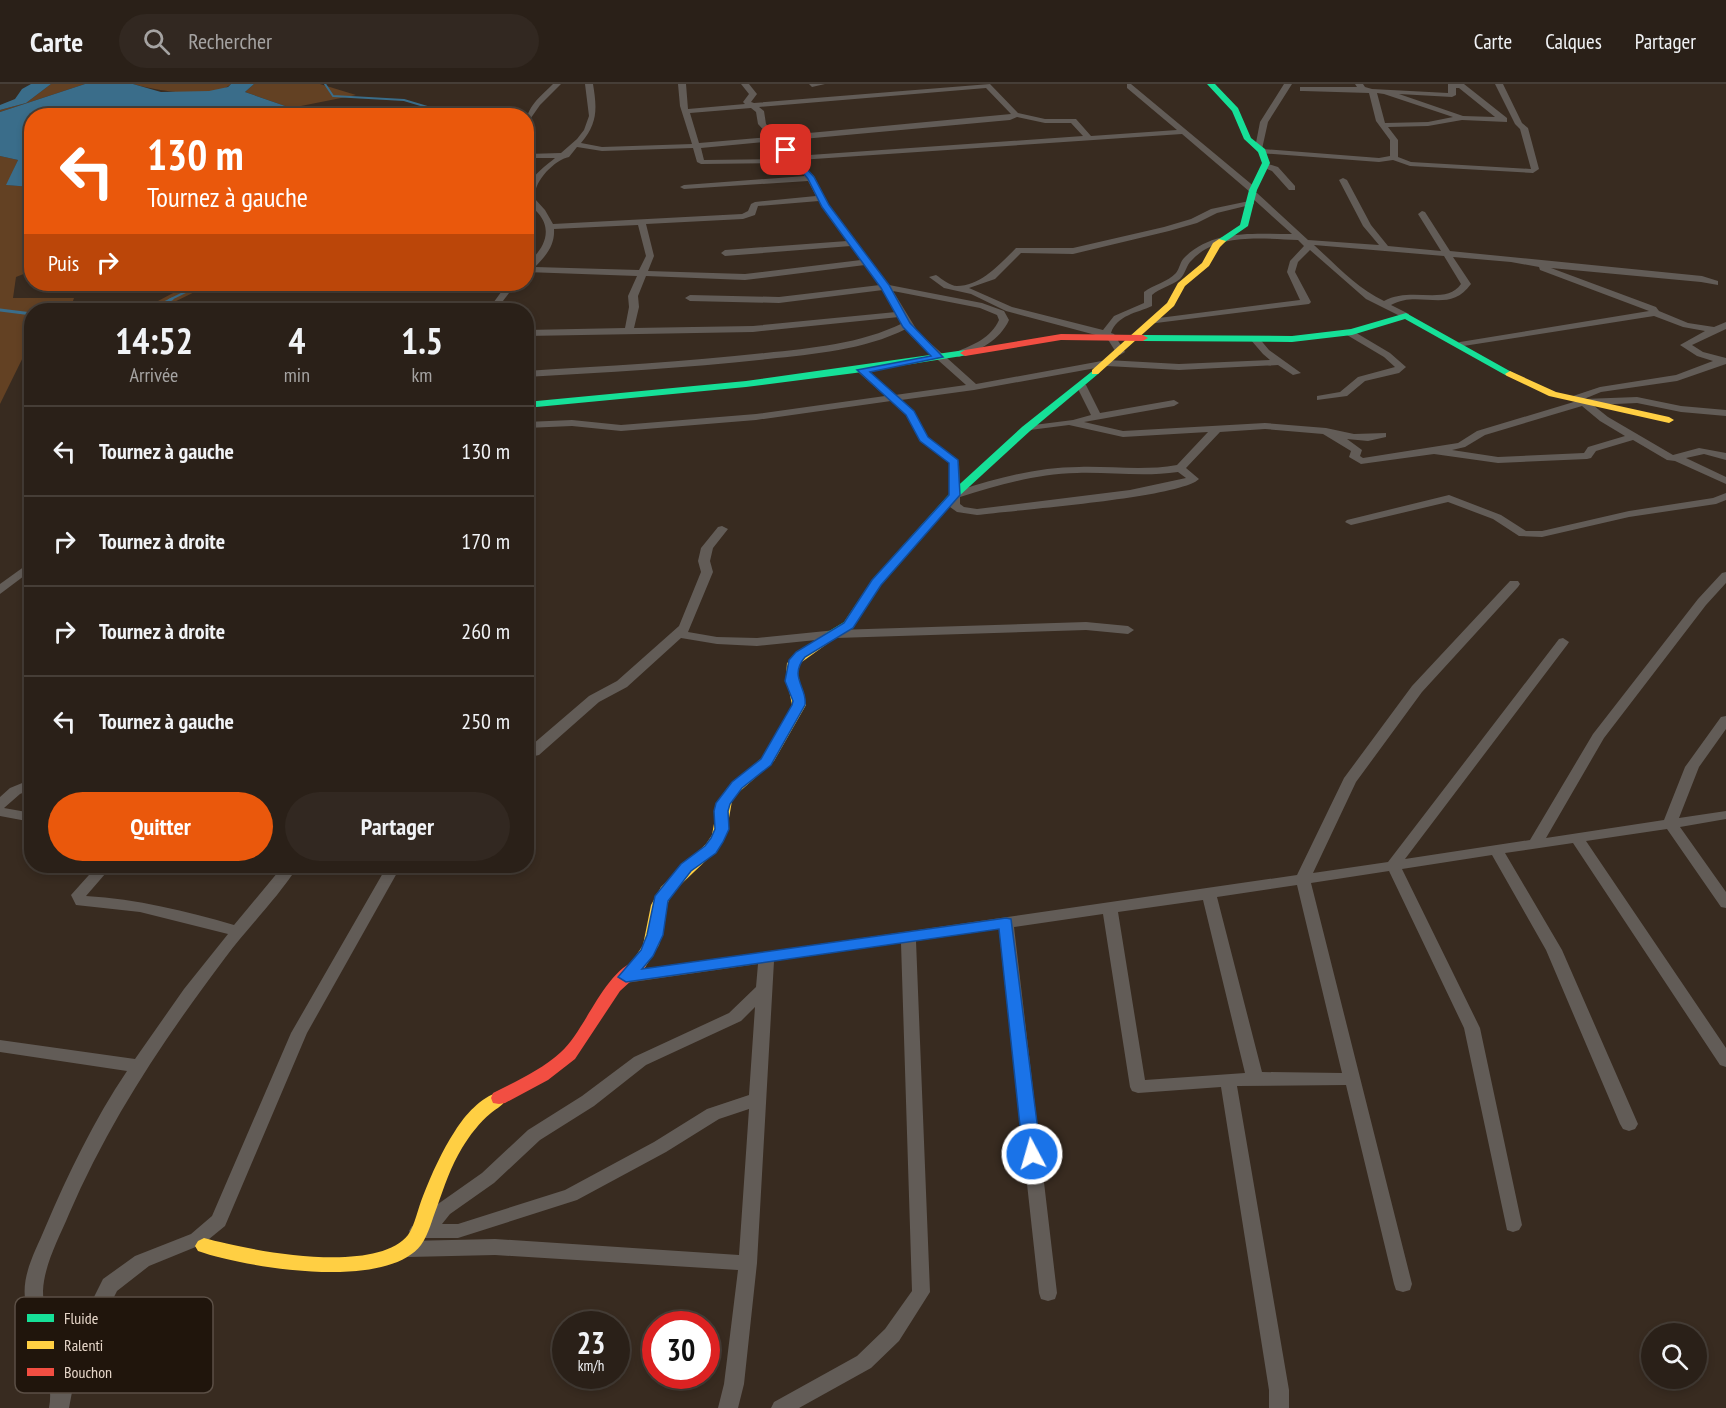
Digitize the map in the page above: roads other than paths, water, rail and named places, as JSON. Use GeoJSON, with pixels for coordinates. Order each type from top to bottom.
{"type":"FeatureCollection","features":[{"type":"Feature","properties":{"kind":"street"},"geometry":{"type":"LineString","coordinates":[[534,111],[557,84]]}},
{"type":"Feature","properties":{"kind":"street"},"geometry":{"type":"LineString","coordinates":[[534,185],[576,144],[592,120],[589,84]]}},
{"type":"Feature","properties":{"kind":"street"},"geometry":{"type":"LineString","coordinates":[[682,84],[686,111],[701,162],[795,159],[1181,132]]}},
{"type":"Feature","properties":{"kind":"street"},"geometry":{"type":"LineString","coordinates":[[744,84],[753,94],[747,101],[761,113],[762,124],[811,178],[821,198],[886,287],[906,325],[974,387]]}},
{"type":"Feature","properties":{"kind":"street"},"geometry":{"type":"LineString","coordinates":[[812,85],[821,84]]}},
{"type":"Feature","properties":{"kind":"street"},"geometry":{"type":"LineString","coordinates":[[1211,84],[1235,110],[1248,139],[1292,188]]}},
{"type":"Feature","properties":{"kind":"street"},"geometry":{"type":"LineString","coordinates":[[416,1238],[450,1155],[470,1123],[490,1103],[549,1072],[570,1054],[614,987],[648,952],[655,935],[661,900],[686,867],[711,850],[722,829],[723,803],[737,785],[766,762],[799,705],[800,701],[791,681],[793,663],[807,650],[849,625],[876,583],[954,495],[1026,429],[1120,352],[1131,338],[1171,304],[1181,285],[1206,264],[1216,245],[1232,237],[1244,226],[1262,155],[1264,122],[1288,84]]}},
{"type":"Feature","properties":{"kind":"street"},"geometry":{"type":"LineString","coordinates":[[1303,89],[1360,86],[1372,91],[1454,101],[1452,84],[1461,86],[1503,120]]}},
{"type":"Feature","properties":{"kind":"street"},"geometry":{"type":"LineString","coordinates":[[1262,155],[1379,160],[1394,158],[1410,164],[1533,171],[1535,170],[1524,128],[1498,84]]}},
{"type":"Feature","properties":{"kind":"street"},"geometry":{"type":"LineString","coordinates":[[686,111],[987,85],[1016,115],[1045,121],[1073,121],[1089,138]]}},
{"type":"Feature","properties":{"kind":"street"},"geometry":{"type":"LineString","coordinates":[[1130,87],[1366,295],[1395,313],[1415,318],[1536,387],[1564,398],[1669,420]]}},
{"type":"Feature","properties":{"kind":"street"},"geometry":{"type":"LineString","coordinates":[[1372,91],[1382,125],[1394,140],[1394,158]]}},
{"type":"Feature","properties":{"kind":"street"},"geometry":{"type":"LineString","coordinates":[[1387,93],[1461,118]]}},
{"type":"Feature","properties":{"kind":"street"},"geometry":{"type":"LineString","coordinates":[[534,156],[563,156],[602,149],[695,146],[778,139],[1010,118],[1016,115]]}},
{"type":"Feature","properties":{"kind":"street"},"geometry":{"type":"LineString","coordinates":[[1382,125],[1428,124],[1461,118],[1517,119]]}},
{"type":"Feature","properties":{"kind":"street"},"geometry":{"type":"LineString","coordinates":[[576,144],[602,149]]}},
{"type":"Feature","properties":{"kind":"street"},"geometry":{"type":"LineString","coordinates":[[684,187],[811,178]]}},
{"type":"Feature","properties":{"kind":"street"},"geometry":{"type":"LineString","coordinates":[[1343,180],[1367,226],[1386,249]]}},
{"type":"Feature","properties":{"kind":"street"},"geometry":{"type":"LineString","coordinates":[[958,289],[992,277],[1019,250],[1073,251],[1167,229],[1194,221],[1253,195]]}},
{"type":"Feature","properties":{"kind":"street"},"geometry":{"type":"LineString","coordinates":[[550,227],[642,224],[743,216],[752,213],[755,204],[821,198]]}},
{"type":"Feature","properties":{"kind":"street"},"geometry":{"type":"LineString","coordinates":[[534,206],[550,227],[552,235],[548,248],[534,262]]}},
{"type":"Feature","properties":{"kind":"street"},"geometry":{"type":"LineString","coordinates":[[534,404],[697,391],[862,370],[1060,337],[1109,335],[1131,338],[1292,339],[1350,333],[1395,313],[1401,297],[1452,298],[1463,290],[1466,284],[1422,213]]}},
{"type":"Feature","properties":{"kind":"street"},"geometry":{"type":"LineString","coordinates":[[629,331],[634,308],[633,296],[644,275],[650,256],[642,224]]}},
{"type":"Feature","properties":{"kind":"street"},"geometry":{"type":"LineString","coordinates":[[1120,352],[1109,335],[1108,326],[1118,316],[1149,304],[1147,294],[1182,273],[1186,260],[1211,242],[1232,237],[1359,244],[1386,249],[1648,273],[1702,279],[1714,283]]}},
{"type":"Feature","properties":{"kind":"street"},"geometry":{"type":"LineString","coordinates":[[1151,322],[1306,302],[1291,272],[1294,261],[1305,242]]}},
{"type":"Feature","properties":{"kind":"street"},"geometry":{"type":"LineString","coordinates":[[725,252],[852,243]]}},
{"type":"Feature","properties":{"kind":"street"},"geometry":{"type":"LineString","coordinates":[[534,269],[644,275],[759,276],[866,262]]}},
{"type":"Feature","properties":{"kind":"street"},"geometry":{"type":"LineString","coordinates":[[1536,264],[1653,309],[1655,313]]}},
{"type":"Feature","properties":{"kind":"street"},"geometry":{"type":"LineString","coordinates":[[933,277],[958,289],[974,292],[1009,309],[1109,335]]}},
{"type":"Feature","properties":{"kind":"street"},"geometry":{"type":"LineString","coordinates":[[690,298],[779,300],[886,287],[982,306],[1001,313],[1004,320],[997,333],[981,344],[957,355]]}},
{"type":"Feature","properties":{"kind":"street"},"geometry":{"type":"LineString","coordinates":[[1460,345],[1655,313],[1686,325],[1713,330]]}},
{"type":"Feature","properties":{"kind":"street"},"geometry":{"type":"LineString","coordinates":[[534,333],[753,329],[899,314]]}},
{"type":"Feature","properties":{"kind":"street"},"geometry":{"type":"LineString","coordinates":[[534,374],[702,363],[829,349],[888,334],[906,325]]}},
{"type":"Feature","properties":{"kind":"street"},"geometry":{"type":"LineString","coordinates":[[1723,361],[1684,345],[1726,325]]}},
{"type":"Feature","properties":{"kind":"street"},"geometry":{"type":"LineString","coordinates":[[1060,337],[1085,327]]}},
{"type":"Feature","properties":{"kind":"street"},"geometry":{"type":"LineString","coordinates":[[1321,398],[1343,394],[1362,379],[1396,372],[1401,367],[1397,361],[1350,333]]}},
{"type":"Feature","properties":{"kind":"street"},"geometry":{"type":"LineString","coordinates":[[1255,339],[1266,352],[1296,373]]}},
{"type":"Feature","properties":{"kind":"street"},"geometry":{"type":"LineString","coordinates":[[1564,398],[1578,398],[1600,389],[1687,377],[1723,361]]}},
{"type":"Feature","properties":{"kind":"street"},"geometry":{"type":"LineString","coordinates":[[534,425],[572,423],[621,428],[756,417],[974,387],[1107,363],[1179,367],[1282,362]]}},
{"type":"Feature","properties":{"kind":"street"},"geometry":{"type":"LineString","coordinates":[[862,370],[891,399],[913,416],[924,439],[954,462],[954,504],[961,510],[977,512],[1089,496],[1171,489],[1191,484],[1194,479],[1180,468]]}},
{"type":"Feature","properties":{"kind":"street"},"geometry":{"type":"LineString","coordinates":[[1081,385],[1097,417]]}},
{"type":"Feature","properties":{"kind":"street"},"geometry":{"type":"LineString","coordinates":[[1326,431],[1357,450],[1354,457],[1361,461],[1461,445],[1481,433],[1584,402],[1637,400],[1681,409],[1726,413]]}},
{"type":"Feature","properties":{"kind":"street"},"geometry":{"type":"LineString","coordinates":[[1584,402],[1604,419],[1650,447],[1726,481]]}},
{"type":"Feature","properties":{"kind":"street"},"geometry":{"type":"LineString","coordinates":[[1026,429],[1174,403]]}},
{"type":"Feature","properties":{"kind":"street"},"geometry":{"type":"LineString","coordinates":[[1044,416],[1123,434],[1219,427],[1283,426],[1353,437],[1373,438],[1382,435]]}},
{"type":"Feature","properties":{"kind":"street"},"geometry":{"type":"LineString","coordinates":[[954,495],[1009,479],[1060,471],[1150,471],[1180,468],[1219,427]]}},
{"type":"Feature","properties":{"kind":"street"},"geometry":{"type":"LineString","coordinates":[[1434,450],[1498,460],[1587,456],[1592,449],[1635,436]]}},
{"type":"Feature","properties":{"kind":"street"},"geometry":{"type":"LineString","coordinates":[[1677,458],[1694,451],[1726,444]]}},
{"type":"Feature","properties":{"kind":"street"},"geometry":{"type":"LineString","coordinates":[[1694,451],[1715,453],[1726,457]]}},
{"type":"Feature","properties":{"kind":"street"},"geometry":{"type":"LineString","coordinates":[[1351,522],[1449,498],[1497,517],[1523,534],[1542,534],[1629,514],[1716,501],[1726,496]]}},
{"type":"Feature","properties":{"kind":"street"},"geometry":{"type":"LineString","coordinates":[[534,752],[594,699],[622,684],[685,628],[699,598],[707,572],[704,561],[707,548],[722,529]]}},
{"type":"Feature","properties":{"kind":"street"},"geometry":{"type":"LineString","coordinates":[[0,590],[24,570]]}},
{"type":"Feature","properties":{"kind":"street"},"geometry":{"type":"LineString","coordinates":[[1535,844],[1598,737],[1702,602],[1726,576]]}},
{"type":"Feature","properties":{"kind":"street"},"geometry":{"type":"LineString","coordinates":[[1403,1284],[1303,879],[1349,781],[1417,689],[1514,584]]}},
{"type":"Feature","properties":{"kind":"street"},"geometry":{"type":"LineString","coordinates":[[679,634],[701,640],[735,642],[802,639],[836,634],[1086,626],[1128,630]]}},
{"type":"Feature","properties":{"kind":"street"},"geometry":{"type":"LineString","coordinates":[[1393,866],[1563,642]]}},
{"type":"Feature","properties":{"kind":"street"},"geometry":{"type":"LineString","coordinates":[[1670,823],[1692,768],[1726,720]]}},
{"type":"Feature","properties":{"kind":"street"},"geometry":{"type":"LineString","coordinates":[[0,805],[15,791],[24,787]]}},
{"type":"Feature","properties":{"kind":"street"},"geometry":{"type":"LineString","coordinates":[[0,812],[24,816]]}},
{"type":"Feature","properties":{"kind":"street"},"geometry":{"type":"LineString","coordinates":[[626,977],[1110,909],[1726,815]]}},
{"type":"Feature","properties":{"kind":"street"},"geometry":{"type":"LineString","coordinates":[[1670,823],[1726,903]]}},
{"type":"Feature","properties":{"kind":"street"},"geometry":{"type":"LineString","coordinates":[[1576,837],[1726,1061]]}},
{"type":"Feature","properties":{"kind":"street"},"geometry":{"type":"LineString","coordinates":[[1496,850],[1554,950],[1629,1124]]}},
{"type":"Feature","properties":{"kind":"street"},"geometry":{"type":"LineString","coordinates":[[1393,866],[1472,1028],[1513,1225]]}},
{"type":"Feature","properties":{"kind":"street"},"geometry":{"type":"LineString","coordinates":[[98,873],[78,895],[81,901],[119,902],[166,910],[237,931]]}},
{"type":"Feature","properties":{"kind":"street"},"geometry":{"type":"LineString","coordinates":[[35,1297],[36,1280],[78,1169],[137,1066],[237,931],[285,873]]}},
{"type":"Feature","properties":{"kind":"street"},"geometry":{"type":"LineString","coordinates":[[104,1297],[110,1285],[142,1261],[197,1239],[219,1221],[299,1033],[390,873]]}},
{"type":"Feature","properties":{"kind":"street"},"geometry":{"type":"LineString","coordinates":[[1209,894],[1255,1078]]}},
{"type":"Feature","properties":{"kind":"street"},"geometry":{"type":"LineString","coordinates":[[1110,909],[1138,1087],[1255,1078],[1353,1079]]}},
{"type":"Feature","properties":{"kind":"street"},"geometry":{"type":"LineString","coordinates":[[1006,923],[1048,1293]]}},
{"type":"Feature","properties":{"kind":"street"},"geometry":{"type":"LineString","coordinates":[[781,1408],[864,1362],[892,1335],[921,1292],[908,937]]}},
{"type":"Feature","properties":{"kind":"street"},"geometry":{"type":"LineString","coordinates":[[728,1408],[734,1384],[748,1263],[766,957]]}},
{"type":"Feature","properties":{"kind":"street"},"geometry":{"type":"LineString","coordinates":[[204,1246],[236,1258],[276,1264],[380,1261],[396,1257],[444,1209],[488,1178],[534,1135],[588,1101],[640,1061],[735,1017],[764,989]]}},
{"type":"Feature","properties":{"kind":"street"},"geometry":{"type":"LineString","coordinates":[[0,1046],[137,1066]]}},
{"type":"Feature","properties":{"kind":"street"},"geometry":{"type":"LineString","coordinates":[[1228,1080],[1279,1390],[1279,1408]]}},
{"type":"Feature","properties":{"kind":"street"},"geometry":{"type":"LineString","coordinates":[[416,1238],[458,1231],[572,1195],[660,1147],[713,1114],[758,1099]]}},
{"type":"Feature","properties":{"kind":"street"},"geometry":{"type":"LineString","coordinates":[[416,1238],[495,1247],[748,1263]]}},
{"type":"Feature","properties":{"kind":"street"},"geometry":{"type":"LineString","coordinates":[[59,1408],[60,1393]]}},
{"type":"Feature","properties":{"kind":"water"},"geometry":{"type":"Polygon","coordinates":[[[31,84],[51,84],[26,103],[0,110],[0,105],[15,99],[22,89],[31,84]]]}},
{"type":"Feature","properties":{"kind":"water"},"geometry":{"type":"Polygon","coordinates":[[[85,84],[133,84],[161,92],[209,91],[228,87],[231,84],[254,84],[245,92],[291,108],[24,108],[24,186],[6,185],[18,160],[0,156],[0,112],[85,84]]]}},
{"type":"Feature","properties":{"kind":"waterway"},"geometry":{"type":"LineString","coordinates":[[325,84],[333,96],[404,100],[431,108]]}},
{"type":"Feature","properties":{"kind":"waterway"},"geometry":{"type":"LineString","coordinates":[[169,300],[188,291]]}},
{"type":"Feature","properties":{"kind":"waterway"},"geometry":{"type":"LineString","coordinates":[[164,303],[172,299]]}},
{"type":"Feature","properties":{"kind":"waterway"},"geometry":{"type":"LineString","coordinates":[[0,310],[24,313]]}}]}
